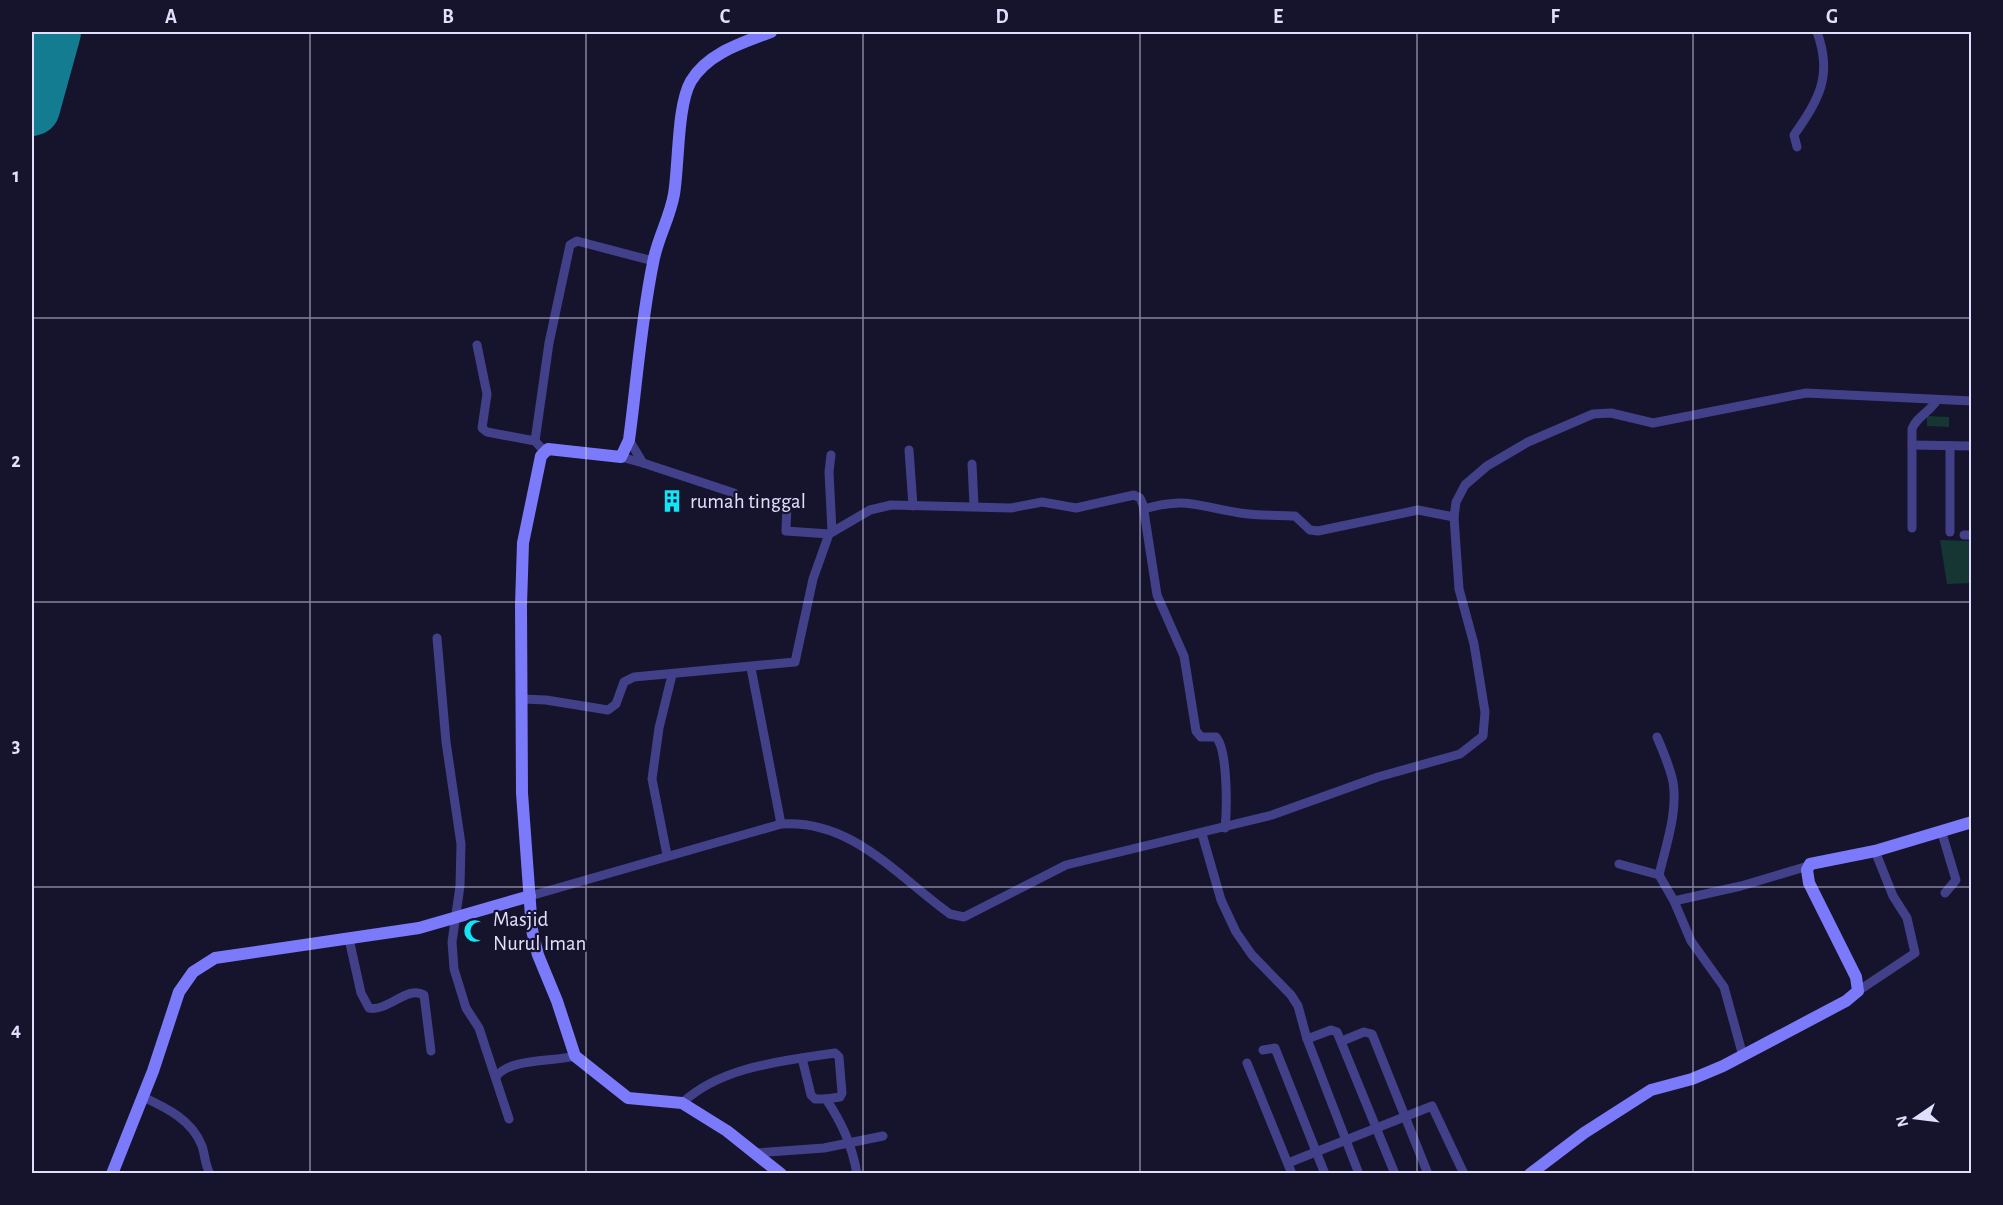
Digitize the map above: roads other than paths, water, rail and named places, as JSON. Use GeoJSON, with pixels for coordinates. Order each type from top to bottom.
{"type":"FeatureCollection","features":[{"type":"Feature","properties":{"kind":"street"},"geometry":{"type":"LineString","coordinates":[[621,458],[629,440],[653,261],[673,200],[684,104],[691,81],[714,57],[733,46],[771,32]]}},
{"type":"Feature","properties":{"kind":"street"},"geometry":{"type":"LineString","coordinates":[[1797,147],[1794,135],[1815,105],[1825,67],[1824,52],[1817,32]]}},
{"type":"Feature","properties":{"kind":"street"},"geometry":{"type":"LineString","coordinates":[[535,441],[549,343],[570,245],[577,241],[653,261]]}},
{"type":"Feature","properties":{"kind":"street"},"geometry":{"type":"LineString","coordinates":[[477,345],[487,394],[482,428],[487,432],[535,441],[544,451]]}},
{"type":"Feature","properties":{"kind":"street"},"geometry":{"type":"LineString","coordinates":[[112,1173],[143,1097],[179,992],[189,976],[202,964],[233,955],[419,928],[781,824],[808,823],[846,836],[942,908],[959,917],[976,912],[1041,876],[1066,866],[1202,834],[1288,810],[1378,777],[1460,754],[1483,736],[1485,712],[1474,644],[1459,589],[1454,517],[1460,493],[1477,473],[1528,442],[1584,416],[1611,413],[1653,423],[1806,393],[1971,401]]}},
{"type":"Feature","properties":{"kind":"street"},"geometry":{"type":"LineString","coordinates":[[1912,528],[1913,425],[1928,413],[1937,400]]}},
{"type":"Feature","properties":{"kind":"street"},"geometry":{"type":"LineString","coordinates":[[629,440],[643,463]]}},
{"type":"Feature","properties":{"kind":"street"},"geometry":{"type":"LineString","coordinates":[[1912,445],[1971,446]]}},
{"type":"Feature","properties":{"kind":"street"},"geometry":{"type":"LineString","coordinates":[[1950,446],[1950,532]]}},
{"type":"Feature","properties":{"kind":"street"},"geometry":{"type":"LineString","coordinates":[[544,451],[559,450],[621,458],[734,493]]}},
{"type":"Feature","properties":{"kind":"street"},"geometry":{"type":"LineString","coordinates":[[909,450],[913,506]]}},
{"type":"Feature","properties":{"kind":"street"},"geometry":{"type":"LineString","coordinates":[[544,451],[523,543],[521,779],[535,944],[557,1000],[575,1056],[628,1098],[682,1103],[710,1119],[781,1173]]}},
{"type":"Feature","properties":{"kind":"street"},"geometry":{"type":"LineString","coordinates":[[523,699],[546,700],[608,710],[616,705],[624,682],[628,678],[751,668],[796,661],[813,579],[830,532],[831,455]]}},
{"type":"Feature","properties":{"kind":"street"},"geometry":{"type":"LineString","coordinates":[[972,464],[974,505]]}},
{"type":"Feature","properties":{"kind":"street"},"geometry":{"type":"LineString","coordinates":[[787,503],[786,531],[830,532],[878,507],[974,505],[1011,508],[1042,502],[1076,508],[1134,495],[1140,498],[1144,509],[1157,595],[1184,656],[1196,731],[1201,737],[1218,738],[1222,746],[1227,787],[1225,828]]}},
{"type":"Feature","properties":{"kind":"street"},"geometry":{"type":"LineString","coordinates":[[1144,509],[1183,502],[1204,504],[1246,514],[1295,516],[1308,529],[1318,531],[1418,510],[1432,510],[1454,517]]}},
{"type":"Feature","properties":{"kind":"street"},"geometry":{"type":"LineString","coordinates":[[437,638],[446,742],[460,835],[461,876],[452,954],[457,986],[466,1008],[479,1028],[509,1119]]}},
{"type":"Feature","properties":{"kind":"street"},"geometry":{"type":"LineString","coordinates":[[751,668],[781,824]]}},
{"type":"Feature","properties":{"kind":"street"},"geometry":{"type":"LineString","coordinates":[[667,855],[652,779],[659,728],[672,675]]}},
{"type":"Feature","properties":{"kind":"street"},"geometry":{"type":"LineString","coordinates":[[1657,737],[1672,780],[1674,793],[1659,875],[1674,901],[1691,941],[1724,987],[1743,1056]]}},
{"type":"Feature","properties":{"kind":"street"},"geometry":{"type":"LineString","coordinates":[[1674,901],[1741,886],[1808,866],[1817,861],[1875,851],[1971,822]]}},
{"type":"Feature","properties":{"kind":"street"},"geometry":{"type":"LineString","coordinates":[[1941,830],[1956,880],[1945,893]]}},
{"type":"Feature","properties":{"kind":"street"},"geometry":{"type":"LineString","coordinates":[[1202,834],[1221,900],[1236,932],[1252,955],[1291,995],[1303,1019],[1307,1039],[1359,1173]]}},
{"type":"Feature","properties":{"kind":"street"},"geometry":{"type":"LineString","coordinates":[[1530,1173],[1584,1133],[1651,1090],[1692,1079],[1743,1056],[1836,1006],[1915,952],[1907,918],[1893,897],[1875,851]]}},
{"type":"Feature","properties":{"kind":"street"},"geometry":{"type":"LineString","coordinates":[[1619,864],[1659,875]]}},
{"type":"Feature","properties":{"kind":"street"},"geometry":{"type":"LineString","coordinates":[[1808,866],[1807,876],[1814,895],[1856,977],[1858,991]]}},
{"type":"Feature","properties":{"kind":"street"},"geometry":{"type":"LineString","coordinates":[[349,939],[361,993],[369,1008],[380,1008],[410,994],[424,995],[431,1051]]}},
{"type":"Feature","properties":{"kind":"street"},"geometry":{"type":"LineString","coordinates":[[1307,1039],[1333,1029],[1342,1041],[1395,1173]]}},
{"type":"Feature","properties":{"kind":"street"},"geometry":{"type":"LineString","coordinates":[[1342,1041],[1364,1032],[1372,1034],[1428,1173]]}},
{"type":"Feature","properties":{"kind":"street"},"geometry":{"type":"LineString","coordinates":[[1263,1050],[1275,1048],[1325,1173]]}},
{"type":"Feature","properties":{"kind":"street"},"geometry":{"type":"LineString","coordinates":[[682,1103],[708,1083],[762,1066],[802,1058],[837,1054],[842,1096],[826,1099],[815,1098],[811,1095],[802,1058]]}},
{"type":"Feature","properties":{"kind":"street"},"geometry":{"type":"LineString","coordinates":[[496,1077],[501,1071],[511,1066],[575,1056]]}},
{"type":"Feature","properties":{"kind":"street"},"geometry":{"type":"LineString","coordinates":[[1247,1063],[1292,1173]]}},
{"type":"Feature","properties":{"kind":"street"},"geometry":{"type":"LineString","coordinates":[[143,1097],[173,1111],[193,1130],[202,1145],[210,1173]]}},
{"type":"Feature","properties":{"kind":"street"},"geometry":{"type":"LineString","coordinates":[[826,1099],[839,1118],[851,1143],[857,1173]]}},
{"type":"Feature","properties":{"kind":"street"},"geometry":{"type":"LineString","coordinates":[[1288,1163],[1434,1106],[1464,1173]]}},
{"type":"Feature","properties":{"kind":"street"},"geometry":{"type":"LineString","coordinates":[[756,1154],[824,1148],[883,1136]]}},
{"type":"Feature","properties":{"kind":"place","name":"rumah tinggal"},"geometry":{"type":"Point","coordinates":[672,501]}},
{"type":"Feature","properties":{"kind":"place","name":"Masjid Nurul Iman"},"geometry":{"type":"Point","coordinates":[475,931]}}]}
